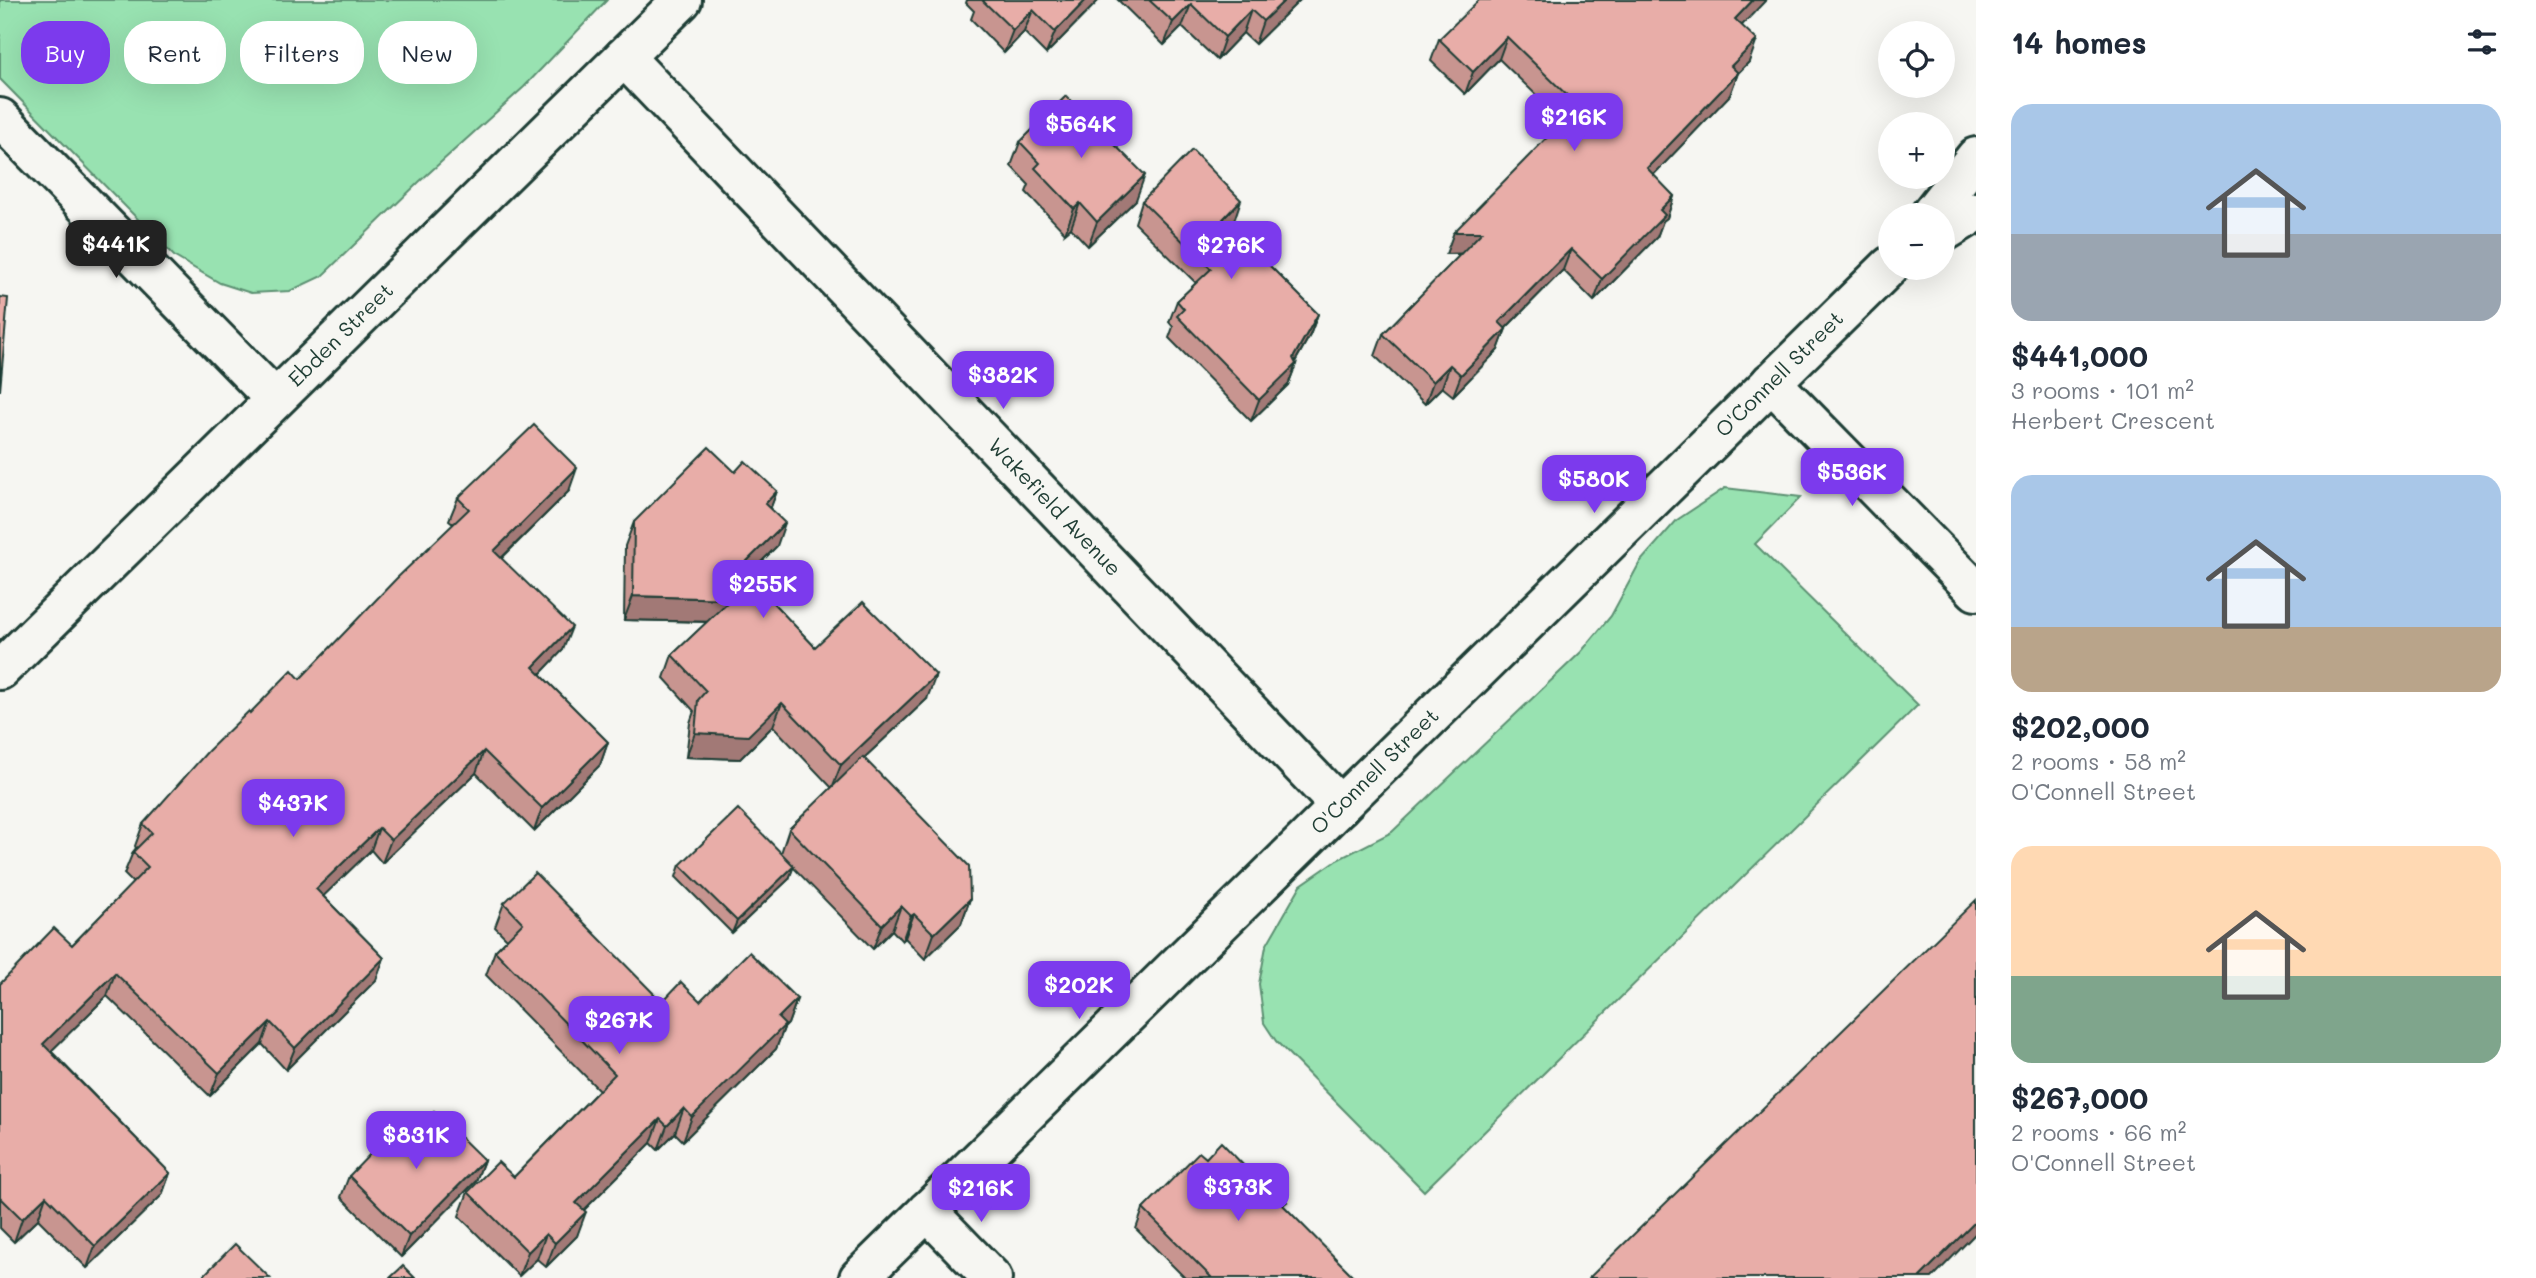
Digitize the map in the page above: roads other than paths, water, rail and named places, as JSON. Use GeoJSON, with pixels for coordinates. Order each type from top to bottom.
{"type":"FeatureCollection","features":[{"type":"Feature","properties":{"kind":"street","name":"Ebden Street"},"geometry":{"type":"LineString","coordinates":[[0,670],[682,0]]}},
{"type":"Feature","properties":{"kind":"street","name":"Wakefield Avenue"},"geometry":{"type":"LineString","coordinates":[[624,57],[1340,806]]}},
{"type":"Feature","properties":{"kind":"street"},"geometry":{"type":"LineString","coordinates":[[0,118],[275,399]]}},
{"type":"Feature","properties":{"kind":"street"},"geometry":{"type":"LineString","coordinates":[[1939,203],[1976,156]]}},
{"type":"Feature","properties":{"kind":"street"},"geometry":{"type":"LineString","coordinates":[[1955,225],[1976,212]]}},
{"type":"Feature","properties":{"kind":"street","name":"O'Connell Street"},"geometry":{"type":"LineString","coordinates":[[859,1278],[1878,278]]}},
{"type":"Feature","properties":{"kind":"street"},"geometry":{"type":"LineString","coordinates":[[1771,382],[1976,591]]}},
{"type":"Feature","properties":{"kind":"street"},"geometry":{"type":"LineString","coordinates":[[927,1211],[992,1278]]}}]}
